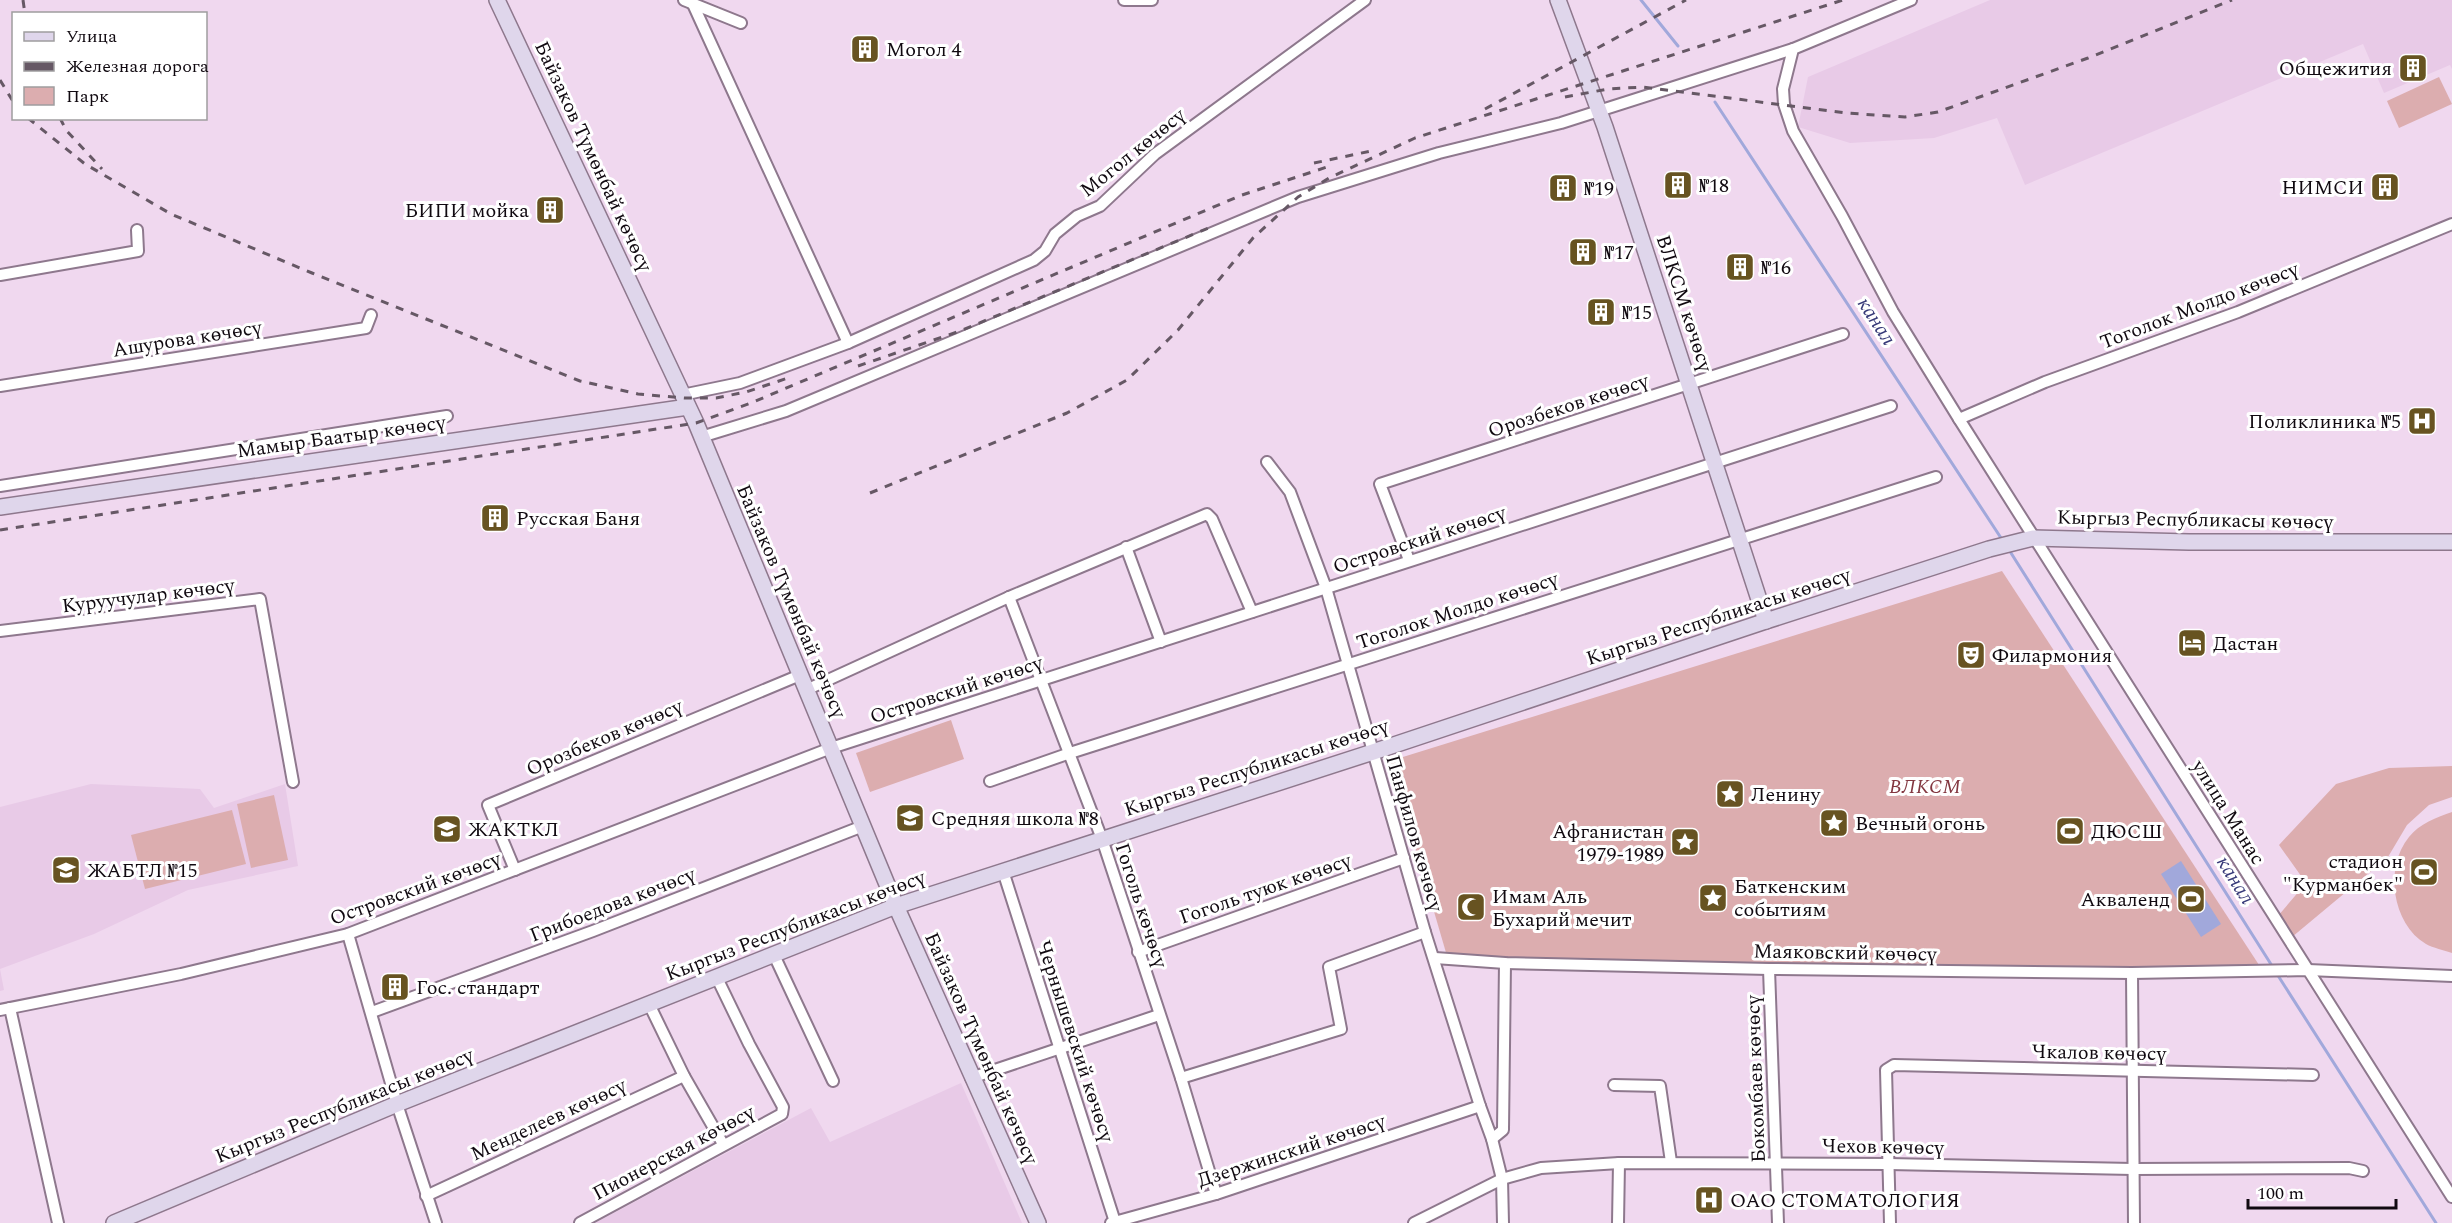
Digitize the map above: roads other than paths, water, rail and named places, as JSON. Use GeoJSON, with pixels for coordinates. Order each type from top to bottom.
{"type":"FeatureCollection","features":[{"type":"Feature","properties":{"kind":"main road","name":"Байзаков Түмөнбай көчөсү"},"geometry":{"type":"LineString","coordinates":[[497,0],[701,437],[896,906],[971,1078],[1038,1223]]}},
{"type":"Feature","properties":{"kind":"main road","name":"ВЛКСМ көчөсү"},"geometry":{"type":"LineString","coordinates":[[1558,0],[1599,111],[1766,621]]}},
{"type":"Feature","properties":{"kind":"main road","name":"Мамыр Баатыр көчөсү"},"geometry":{"type":"LineString","coordinates":[[0,507],[685,401]]}},
{"type":"Feature","properties":{"kind":"main road","name":"Кыргыз Республикасы көчөсү"},"geometry":{"type":"LineString","coordinates":[[114,1223],[397,1104],[896,906],[1989,549],[2033,538],[2189,542],[2452,542]]}},
{"type":"Feature","properties":{"kind":"street"},"geometry":{"type":"LineString","coordinates":[[1124,0],[1152,0]]}},
{"type":"Feature","properties":{"kind":"street","name":"Могол көчөсү"},"geometry":{"type":"LineString","coordinates":[[685,401],[848,343],[1034,260],[1045,251],[1055,234],[1077,216],[1100,206],[1155,154],[1365,0]]}},
{"type":"Feature","properties":{"kind":"street"},"geometry":{"type":"LineString","coordinates":[[701,437],[786,411],[1298,197],[1439,153],[1561,123],[1793,49],[1911,0]]}},
{"type":"Feature","properties":{"kind":"street"},"geometry":{"type":"LineString","coordinates":[[688,1],[848,343]]}},
{"type":"Feature","properties":{"kind":"street"},"geometry":{"type":"LineString","coordinates":[[688,1],[741,23]]}},
{"type":"Feature","properties":{"kind":"street","name":"улица Манас"},"geometry":{"type":"LineString","coordinates":[[1793,49],[1783,89],[1784,104],[1793,131],[1893,312],[2033,538],[2452,1197]]}},
{"type":"Feature","properties":{"kind":"street","name":"Тоголок Молдо көчөсү"},"geometry":{"type":"LineString","coordinates":[[1959,419],[2045,382],[2238,312],[2452,224]]}},
{"type":"Feature","properties":{"kind":"street"},"geometry":{"type":"LineString","coordinates":[[0,275],[138,251],[137,230]]}},
{"type":"Feature","properties":{"kind":"street","name":"Ашурова көчөсү"},"geometry":{"type":"LineString","coordinates":[[0,386],[366,328],[371,315]]}},
{"type":"Feature","properties":{"kind":"street","name":"Орозбеков көчөсү"},"geometry":{"type":"LineString","coordinates":[[1408,560],[1380,484],[1843,334]]}},
{"type":"Feature","properties":{"kind":"street","name":"Островский көчөсү"},"geometry":{"type":"LineString","coordinates":[[5,1009],[181,974],[348,934],[831,748],[1891,406]]}},
{"type":"Feature","properties":{"kind":"street"},"geometry":{"type":"LineString","coordinates":[[0,486],[447,416]]}},
{"type":"Feature","properties":{"kind":"street","name":"Панфилов көчөсү"},"geometry":{"type":"LineString","coordinates":[[1267,462],[1290,492],[1326,588],[1425,932],[1492,1139],[1502,1179],[1503,1223]]}},
{"type":"Feature","properties":{"kind":"street","name":"Тоголок Молдо көчөсү"},"geometry":{"type":"LineString","coordinates":[[990,781],[1070,753],[1936,477]]}},
{"type":"Feature","properties":{"kind":"street"},"geometry":{"type":"LineString","coordinates":[[806,690],[1009,597],[1207,514],[1212,519],[1252,612]]}},
{"type":"Feature","properties":{"kind":"street"},"geometry":{"type":"LineString","coordinates":[[1126,547],[1161,642]]}},
{"type":"Feature","properties":{"kind":"street","name":"Гоголь көчөсү"},"geometry":{"type":"LineString","coordinates":[[1009,597],[1102,839],[1216,1194]]}},
{"type":"Feature","properties":{"kind":"street","name":"Куруучулар көчөсү"},"geometry":{"type":"LineString","coordinates":[[0,631],[260,600],[293,782]]}},
{"type":"Feature","properties":{"kind":"street","name":"Орозбеков көчөсү"},"geometry":{"type":"LineString","coordinates":[[515,870],[488,805],[800,675]]}},
{"type":"Feature","properties":{"kind":"street","name":"Грибоедова көчөсү"},"geometry":{"type":"LineString","coordinates":[[372,1012],[593,931],[863,826]]}},
{"type":"Feature","properties":{"kind":"street","name":"Гоголь туюк көчөсү"},"geometry":{"type":"LineString","coordinates":[[1138,952],[1404,858]]}},
{"type":"Feature","properties":{"kind":"street","name":"Чернышевский көчөсү"},"geometry":{"type":"LineString","coordinates":[[1003,871],[1113,1222]]}},
{"type":"Feature","properties":{"kind":"street"},"geometry":{"type":"LineString","coordinates":[[1180,1078],[1341,1029],[1329,967],[1425,932]]}},
{"type":"Feature","properties":{"kind":"street"},"geometry":{"type":"LineString","coordinates":[[348,934],[397,1104],[436,1223]]}},
{"type":"Feature","properties":{"kind":"street"},"geometry":{"type":"LineString","coordinates":[[774,955],[833,1081]]}},
{"type":"Feature","properties":{"kind":"street","name":"Маяковский көчөсү"},"geometry":{"type":"LineString","coordinates":[[1435,958],[1505,963],[1769,969],[2132,973],[2308,970]]}},
{"type":"Feature","properties":{"kind":"street"},"geometry":{"type":"LineString","coordinates":[[1492,1139],[1503,1130],[1505,963]]}},
{"type":"Feature","properties":{"kind":"street","name":"Бокомбаев көчөсү"},"geometry":{"type":"LineString","coordinates":[[1769,969],[1778,1223]]}},
{"type":"Feature","properties":{"kind":"street"},"geometry":{"type":"LineString","coordinates":[[2308,970],[2452,976]]}},
{"type":"Feature","properties":{"kind":"street"},"geometry":{"type":"LineString","coordinates":[[2132,973],[2133,1223]]}},
{"type":"Feature","properties":{"kind":"street","name":"Пионерская көчөсү"},"geometry":{"type":"LineString","coordinates":[[580,1223],[723,1144],[783,1114],[783,1107],[717,978]]}},
{"type":"Feature","properties":{"kind":"street"},"geometry":{"type":"LineString","coordinates":[[649,1004],[684,1076],[723,1144]]}},
{"type":"Feature","properties":{"kind":"street"},"geometry":{"type":"LineString","coordinates":[[5,1009],[57,1223]]}},
{"type":"Feature","properties":{"kind":"street"},"geometry":{"type":"LineString","coordinates":[[971,1078],[1159,1015]]}},
{"type":"Feature","properties":{"kind":"street","name":"Чкалов көчөсү"},"geometry":{"type":"LineString","coordinates":[[1889,1164],[1886,1070],[1894,1065],[2313,1075]]}},
{"type":"Feature","properties":{"kind":"street","name":"Менделеев көчөсү"},"geometry":{"type":"LineString","coordinates":[[426,1196],[684,1076]]}},
{"type":"Feature","properties":{"kind":"street"},"geometry":{"type":"LineString","coordinates":[[1614,1085],[1660,1086],[1671,1162]]}},
{"type":"Feature","properties":{"kind":"street","name":"Дзержинский көчөсү"},"geometry":{"type":"LineString","coordinates":[[1113,1222],[1216,1194],[1480,1106]]}},
{"type":"Feature","properties":{"kind":"street","name":"Чехов көчөсү"},"geometry":{"type":"LineString","coordinates":[[1414,1223],[1502,1179],[1540,1168],[1619,1163],[1776,1162],[2133,1169],[2349,1168],[2363,1171]]}},
{"type":"Feature","properties":{"kind":"street"},"geometry":{"type":"LineString","coordinates":[[1618,1223],[1619,1163]]}},
{"type":"Feature","properties":{"kind":"street"},"geometry":{"type":"LineString","coordinates":[[1889,1164],[1890,1223]]}},
{"type":"Feature","properties":{"kind":"water","name":"Акваленд"},"geometry":{"type":"Polygon","coordinates":[[[2181,861],[2221,924],[2201,937],[2161,874],[2181,861]]]}},
{"type":"Feature","properties":{"kind":"waterway"},"geometry":{"type":"LineString","coordinates":[[1641,0],[1678,46]]}},
{"type":"Feature","properties":{"kind":"waterway","name":"канал"},"geometry":{"type":"LineString","coordinates":[[1715,102],[2003,541]]}},
{"type":"Feature","properties":{"kind":"waterway","name":"канал"},"geometry":{"type":"LineString","coordinates":[[2011,553],[2274,969]]}},
{"type":"Feature","properties":{"kind":"waterway","name":"канал"},"geometry":{"type":"LineString","coordinates":[[2277,974],[2436,1223]]}},
{"type":"Feature","properties":{"kind":"railway"},"geometry":{"type":"LineString","coordinates":[[23,0],[25,12]]}},
{"type":"Feature","properties":{"kind":"railway"},"geometry":{"type":"LineString","coordinates":[[1485,109],[1686,0]]}},
{"type":"Feature","properties":{"kind":"railway"},"geometry":{"type":"LineString","coordinates":[[870,493],[1067,413],[1127,380],[1178,330],[1253,238],[1298,197],[1329,178],[1415,138],[1843,0]]}},
{"type":"Feature","properties":{"kind":"railway"},"geometry":{"type":"LineString","coordinates":[[1565,97],[1608,89],[1643,87],[1846,113],[1905,117],[1938,112],[2088,58],[2232,0]]}},
{"type":"Feature","properties":{"kind":"railway"},"geometry":{"type":"LineString","coordinates":[[0,80],[12,100]]}},
{"type":"Feature","properties":{"kind":"railway"},"geometry":{"type":"LineString","coordinates":[[30,120],[85,164],[171,214],[580,381],[638,394],[716,398],[746,392],[791,377]]}},
{"type":"Feature","properties":{"kind":"railway"},"geometry":{"type":"LineString","coordinates":[[61,120],[66,130],[102,169]]}},
{"type":"Feature","properties":{"kind":"railway"},"geometry":{"type":"LineString","coordinates":[[1314,163],[1376,150]]}},
{"type":"Feature","properties":{"kind":"railway"},"geometry":{"type":"LineString","coordinates":[[0,530],[696,423],[751,403],[1242,195],[1327,167]]}},
{"type":"Feature","properties":{"kind":"railway"},"geometry":{"type":"LineString","coordinates":[[858,366],[960,331],[1211,227]]}},
{"type":"Feature","properties":{"kind":"place","name":"Могол 4"},"geometry":{"type":"Point","coordinates":[865,49]}},
{"type":"Feature","properties":{"kind":"place","name":"Общежития"},"geometry":{"type":"Point","coordinates":[2413,68]}},
{"type":"Feature","properties":{"kind":"place","name":"№18"},"geometry":{"type":"Point","coordinates":[1678,185]}},
{"type":"Feature","properties":{"kind":"place","name":"НИМСИ"},"geometry":{"type":"Point","coordinates":[2385,187]}},
{"type":"Feature","properties":{"kind":"place","name":"№19"},"geometry":{"type":"Point","coordinates":[1563,188]}},
{"type":"Feature","properties":{"kind":"place","name":"БИПИ мойка"},"geometry":{"type":"Point","coordinates":[550,210]}},
{"type":"Feature","properties":{"kind":"place","name":"№17"},"geometry":{"type":"Point","coordinates":[1583,252]}},
{"type":"Feature","properties":{"kind":"place","name":"№16"},"geometry":{"type":"Point","coordinates":[1740,267]}},
{"type":"Feature","properties":{"kind":"place","name":"№15"},"geometry":{"type":"Point","coordinates":[1601,312]}},
{"type":"Feature","properties":{"kind":"place","name":"Поликлиника №5"},"geometry":{"type":"Point","coordinates":[2422,421]}},
{"type":"Feature","properties":{"kind":"place","name":"Русская Баня"},"geometry":{"type":"Point","coordinates":[495,518]}},
{"type":"Feature","properties":{"kind":"place","name":"Дастан"},"geometry":{"type":"Point","coordinates":[2192,643]}},
{"type":"Feature","properties":{"kind":"place","name":"Филармония"},"geometry":{"type":"Point","coordinates":[1971,655]}},
{"type":"Feature","properties":{"kind":"place","name":"Ленину"},"geometry":{"type":"Point","coordinates":[1730,794]}},
{"type":"Feature","properties":{"kind":"place","name":"Средняя школа №8"},"geometry":{"type":"Point","coordinates":[910,818]}},
{"type":"Feature","properties":{"kind":"place","name":"Вечный огонь"},"geometry":{"type":"Point","coordinates":[1834,823]}},
{"type":"Feature","properties":{"kind":"place","name":"ЖАКТКЛ"},"geometry":{"type":"Point","coordinates":[447,829]}},
{"type":"Feature","properties":{"kind":"place","name":"ДЮСШ"},"geometry":{"type":"Point","coordinates":[2070,831]}},
{"type":"Feature","properties":{"kind":"place","name":"Афганистан 1979-1989"},"geometry":{"type":"Point","coordinates":[1685,842]}},
{"type":"Feature","properties":{"kind":"place","name":"ЖАБТЛ №15"},"geometry":{"type":"Point","coordinates":[66,870]}},
{"type":"Feature","properties":{"kind":"place","name":"стадион \"Курманбек\""},"geometry":{"type":"Point","coordinates":[2424,872]}},
{"type":"Feature","properties":{"kind":"place","name":"Баткенским событиям"},"geometry":{"type":"Point","coordinates":[1713,898]}},
{"type":"Feature","properties":{"kind":"place","name":"Акваленд"},"geometry":{"type":"Point","coordinates":[2191,899]}},
{"type":"Feature","properties":{"kind":"place","name":"Имам Аль Бухарий мечит"},"geometry":{"type":"Point","coordinates":[1471,907]}},
{"type":"Feature","properties":{"kind":"place","name":"Гос. стандарт"},"geometry":{"type":"Point","coordinates":[395,987]}},
{"type":"Feature","properties":{"kind":"place","name":"ОАО СТОМАТОЛОГИЯ"},"geometry":{"type":"Point","coordinates":[1709,1200]}},
{"type":"Feature","properties":{"kind":"park label","name":"ВЛКСМ"},"geometry":{"type":"Point","coordinates":[1925,786]}}]}
